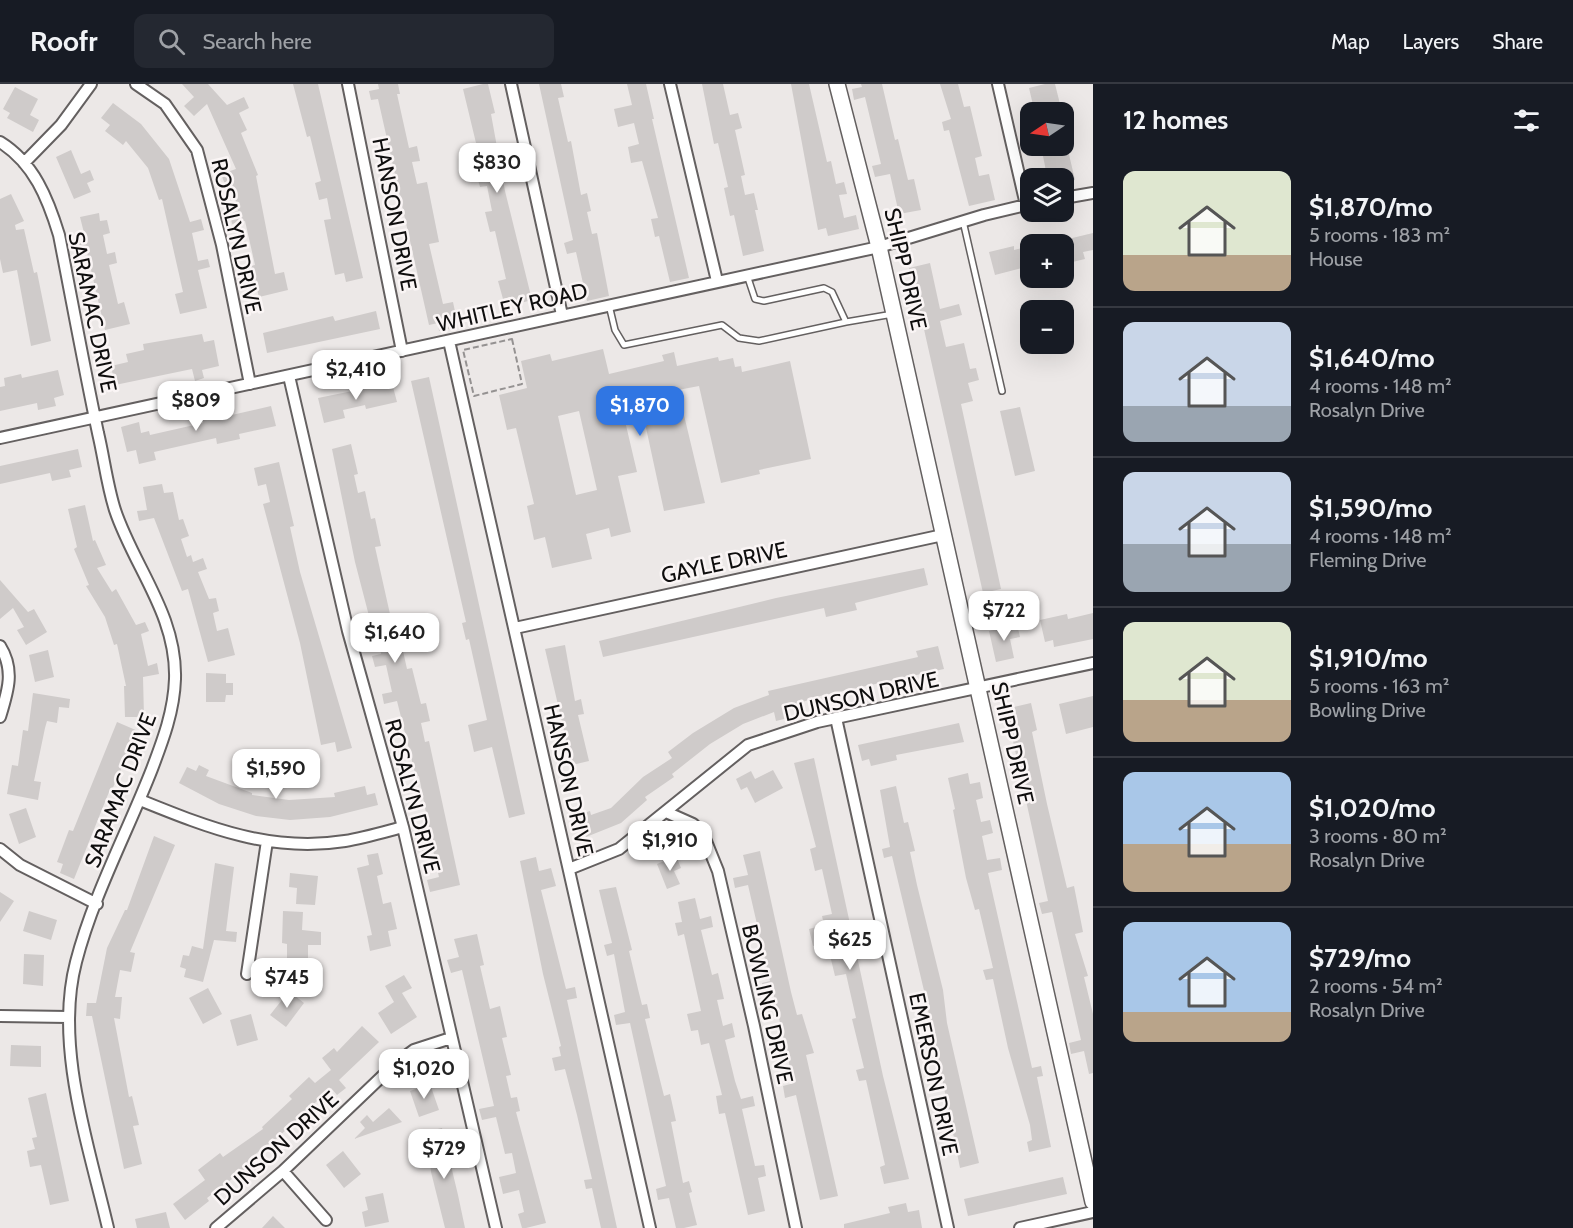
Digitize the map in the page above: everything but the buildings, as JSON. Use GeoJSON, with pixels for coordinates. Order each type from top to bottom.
{"type":"FeatureCollection","features":[{"type":"Feature","properties":{"kind":"street"},"geometry":{"type":"LineString","coordinates":[[24,163],[61,125],[91,84]]}},
{"type":"Feature","properties":{"kind":"street","name":"ROSALYN DRIVE"},"geometry":{"type":"LineString","coordinates":[[136,84],[165,104],[197,150],[222,245],[249,384]]}},
{"type":"Feature","properties":{"kind":"street","name":"HANSON DRIVE"},"geometry":{"type":"LineString","coordinates":[[348,84],[402,351]]}},
{"type":"Feature","properties":{"kind":"street"},"geometry":{"type":"LineString","coordinates":[[511,84],[562,315]]}},
{"type":"Feature","properties":{"kind":"street"},"geometry":{"type":"LineString","coordinates":[[670,84],[717,281]]}},
{"type":"Feature","properties":{"kind":"street","name":"SHIPP DRIVE"},"geometry":{"type":"LineString","coordinates":[[837,84],[879,247],[1093,1202]]}},
{"type":"Feature","properties":{"kind":"street"},"geometry":{"type":"LineString","coordinates":[[998,84],[1020,172]]}},
{"type":"Feature","properties":{"kind":"street","name":"SARAMAC DRIVE"},"geometry":{"type":"LineString","coordinates":[[0,142],[24,163],[40,186],[58,235],[115,508],[133,553],[169,628],[175,657],[175,682],[168,725],[76,962],[68,1017],[80,1104],[108,1228]]}},
{"type":"Feature","properties":{"kind":"street"},"geometry":{"type":"LineString","coordinates":[[1074,196],[1093,193]]}},
{"type":"Feature","properties":{"kind":"street","name":"WHITLEY ROAD"},"geometry":{"type":"LineString","coordinates":[[0,438],[879,247],[1020,206]]}},
{"type":"Feature","properties":{"kind":"street","name":"HANSON DRIVE"},"geometry":{"type":"LineString","coordinates":[[449,341],[650,1228]]}},
{"type":"Feature","properties":{"kind":"street","name":"ROSALYN DRIVE"},"geometry":{"type":"LineString","coordinates":[[289,376],[348,631],[403,827],[496,1228]]}},
{"type":"Feature","properties":{"kind":"street","name":"GAYLE DRIVE"},"geometry":{"type":"LineString","coordinates":[[515,628],[942,535]]}},
{"type":"Feature","properties":{"kind":"street"},"geometry":{"type":"LineString","coordinates":[[0,646],[9,668],[9,686],[0,717]]}},
{"type":"Feature","properties":{"kind":"street","name":"DUNSON DRIVE"},"geometry":{"type":"LineString","coordinates":[[569,868],[619,849],[748,745],[836,718],[1093,663]]}},
{"type":"Feature","properties":{"kind":"street","name":"EMERSON DRIVE"},"geometry":{"type":"LineString","coordinates":[[836,718],[948,1228]]}},
{"type":"Feature","properties":{"kind":"street"},"geometry":{"type":"LineString","coordinates":[[140,800],[213,830],[267,841],[304,844],[344,841],[403,827]]}},
{"type":"Feature","properties":{"kind":"street","name":"BOWLING DRIVE"},"geometry":{"type":"LineString","coordinates":[[666,812],[693,824],[703,834],[718,871],[754,1026],[796,1228]]}},
{"type":"Feature","properties":{"kind":"street"},"geometry":{"type":"LineString","coordinates":[[247,974],[267,841]]}},
{"type":"Feature","properties":{"kind":"street"},"geometry":{"type":"LineString","coordinates":[[0,849],[20,865],[97,904]]}},
{"type":"Feature","properties":{"kind":"street"},"geometry":{"type":"LineString","coordinates":[[0,1016],[68,1017]]}},
{"type":"Feature","properties":{"kind":"street","name":"DUNSON DRIVE"},"geometry":{"type":"LineString","coordinates":[[216,1228],[283,1171],[395,1064],[414,1050],[451,1038]]}},
{"type":"Feature","properties":{"kind":"street"},"geometry":{"type":"LineString","coordinates":[[283,1171],[326,1220]]}},
{"type":"Feature","properties":{"kind":"street"},"geometry":{"type":"LineString","coordinates":[[1020,1228],[1093,1212]]}},
{"type":"Feature","properties":{"kind":"lane"},"geometry":{"type":"LineString","coordinates":[[963,221],[1002,392]]}},
{"type":"Feature","properties":{"kind":"lane"},"geometry":{"type":"LineString","coordinates":[[747,275],[755,299],[764,301],[824,288],[832,292],[846,322]]}},
{"type":"Feature","properties":{"kind":"lane"},"geometry":{"type":"LineString","coordinates":[[609,305],[618,339],[624,345],[722,326],[739,338],[759,341],[894,314]]}},
{"type":"Feature","properties":{"kind":"path"},"geometry":{"type":"LineString","coordinates":[[512,339],[522,384],[474,396],[463,350],[512,339]]}}]}
